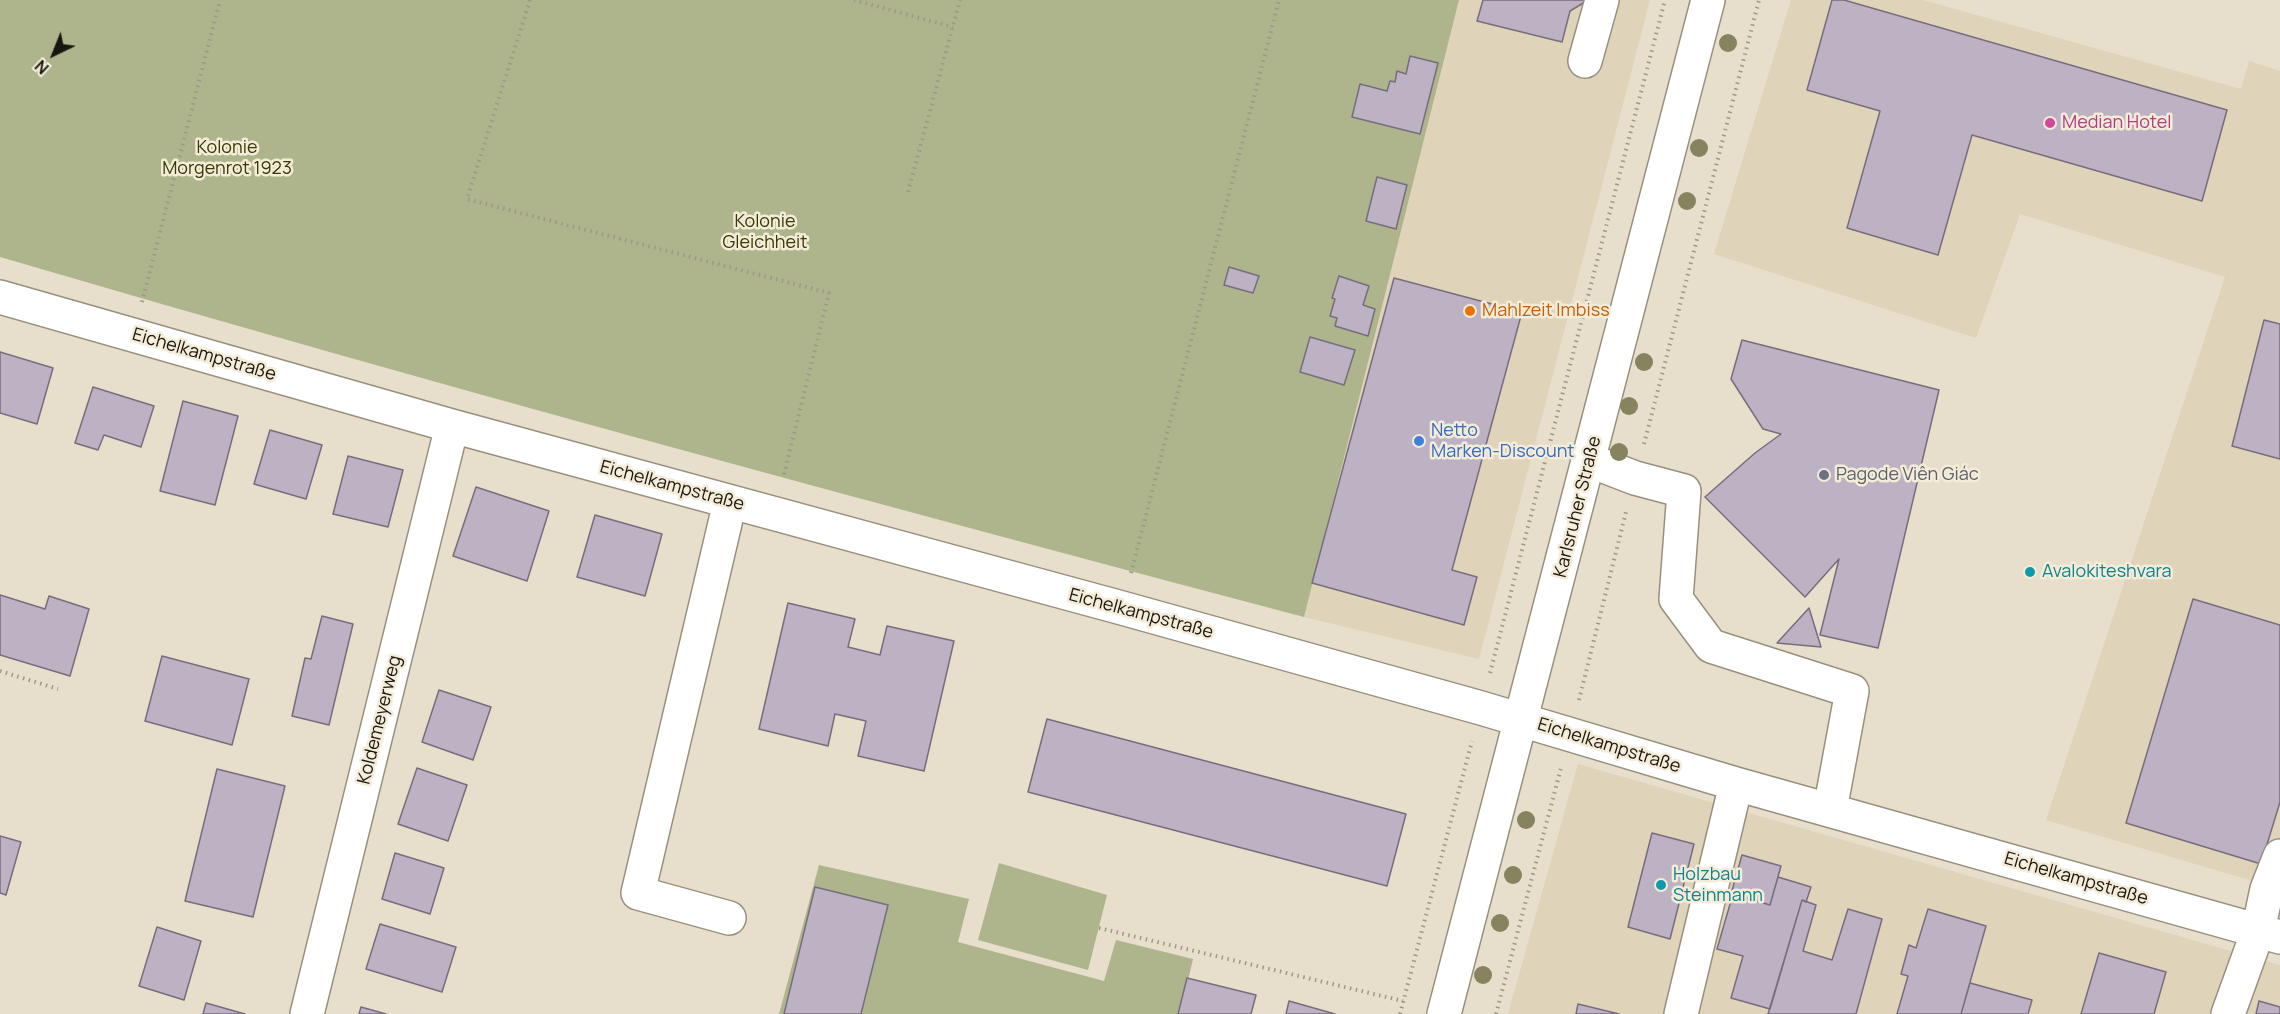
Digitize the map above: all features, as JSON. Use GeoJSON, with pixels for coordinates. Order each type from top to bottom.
{"type":"FeatureCollection","features":[{"type":"Feature","properties":{"kind":"street"},"geometry":{"type":"LineString","coordinates":[[1585,61],[1602,0]]}},
{"type":"Feature","properties":{"kind":"street","name":"Karlsruher Straße"},"geometry":{"type":"LineString","coordinates":[[1444,1014],[1591,461],[1626,313],[1708,0]]}},
{"type":"Feature","properties":{"kind":"street","name":"Eichelkampstraße"},"geometry":{"type":"LineString","coordinates":[[0,297],[452,426],[1122,608],[1523,720],[1736,784],[2269,934]]}},
{"type":"Feature","properties":{"kind":"street","name":"Koldemeyerweg"},"geometry":{"type":"LineString","coordinates":[[307,1014],[452,426]]}},
{"type":"Feature","properties":{"kind":"street"},"geometry":{"type":"LineString","coordinates":[[1591,461],[1635,477],[1684,490],[1676,599],[1711,646],[1852,691],[1830,810]]}},
{"type":"Feature","properties":{"kind":"street"},"geometry":{"type":"LineString","coordinates":[[729,918],[638,893],[730,502]]}},
{"type":"Feature","properties":{"kind":"street"},"geometry":{"type":"LineString","coordinates":[[1681,1014],[1736,784]]}},
{"type":"Feature","properties":{"kind":"street"},"geometry":{"type":"LineString","coordinates":[[2228,1014],[2269,934],[2267,889],[2280,855]]}},
{"type":"Feature","properties":{"kind":"path"},"geometry":{"type":"LineString","coordinates":[[133,335],[220,0]]}},
{"type":"Feature","properties":{"kind":"path"},"geometry":{"type":"LineString","coordinates":[[530,0],[467,199],[829,293],[774,514]]}},
{"type":"Feature","properties":{"kind":"path"},"geometry":{"type":"LineString","coordinates":[[854,0],[953,27]]}},
{"type":"Feature","properties":{"kind":"path"},"geometry":{"type":"LineString","coordinates":[[908,192],[960,0]]}},
{"type":"Feature","properties":{"kind":"path"},"geometry":{"type":"LineString","coordinates":[[1122,608],[1279,0]]}},
{"type":"Feature","properties":{"kind":"path"},"geometry":{"type":"LineString","coordinates":[[1400,1014],[1665,0]]}},
{"type":"Feature","properties":{"kind":"path"},"geometry":{"type":"LineString","coordinates":[[1496,1014],[1759,0]]}},
{"type":"Feature","properties":{"kind":"path"},"geometry":{"type":"LineString","coordinates":[[0,671],[58,688]]}},
{"type":"Feature","properties":{"kind":"path"},"geometry":{"type":"LineString","coordinates":[[1099,928],[1403,1001]]}},
{"type":"Feature","properties":{"kind":"shaded area"},"geometry":{"type":"Polygon","coordinates":[[[1459,0],[1650,0],[1479,659],[1304,617],[1459,0]]]}},
{"type":"Feature","properties":{"kind":"shaded area"},"geometry":{"type":"Polygon","coordinates":[[[1791,0],[1923,0],[2241,89],[2249,61],[2280,71],[2280,889],[2046,820],[2225,277],[2020,214],[1976,338],[1714,254],[1791,0]]]}},
{"type":"Feature","properties":{"kind":"shaded area"},"geometry":{"type":"Polygon","coordinates":[[[1578,764],[2280,965],[2280,1014],[1508,1014],[1578,764]]]}},
{"type":"Feature","properties":{"kind":"green space"},"geometry":{"type":"Polygon","coordinates":[[[0,0],[1459,0],[1304,617],[651,442],[0,257],[0,0]]]}},
{"type":"Feature","properties":{"kind":"green space"},"geometry":{"type":"Polygon","coordinates":[[[999,863],[1107,895],[1088,970],[978,940],[999,863]]]}},
{"type":"Feature","properties":{"kind":"green space"},"geometry":{"type":"Polygon","coordinates":[[[819,865],[969,899],[958,942],[1104,981],[1116,940],[1193,959],[1180,1014],[779,1014],[819,865]]]}},
{"type":"Feature","properties":{"kind":"building"},"geometry":{"type":"Polygon","coordinates":[[[1483,0],[1584,0],[1585,2],[1570,11],[1562,42],[1477,21],[1483,0]]]}},
{"type":"Feature","properties":{"kind":"building","name":"Median Hotel"},"geometry":{"type":"Polygon","coordinates":[[[1832,0],[1844,0],[2227,110],[2202,201],[1972,135],[1938,255],[1847,228],[1880,111],[1807,90],[1832,0]]]}},
{"type":"Feature","properties":{"kind":"building"},"geometry":{"type":"Polygon","coordinates":[[[1410,56],[1438,63],[1420,134],[1352,117],[1360,84],[1387,91],[1390,81],[1395,82],[1397,71],[1406,74],[1410,56]]]}},
{"type":"Feature","properties":{"kind":"building"},"geometry":{"type":"Polygon","coordinates":[[[1377,177],[1407,185],[1396,229],[1366,221],[1377,177]]]}},
{"type":"Feature","properties":{"kind":"building"},"geometry":{"type":"Polygon","coordinates":[[[1229,267],[1259,276],[1253,293],[1224,285],[1229,267]]]}},
{"type":"Feature","properties":{"kind":"building"},"geometry":{"type":"Polygon","coordinates":[[[1339,276],[1369,286],[1363,305],[1375,309],[1368,336],[1335,326],[1337,318],[1330,316],[1335,299],[1332,298],[1339,276]]]}},
{"type":"Feature","properties":{"kind":"building","name":"Netto Marken-Discount"},"geometry":{"type":"Polygon","coordinates":[[[1394,278],[1522,312],[1452,570],[1477,577],[1464,625],[1312,583],[1394,278]]]}},
{"type":"Feature","properties":{"kind":"building"},"geometry":{"type":"Polygon","coordinates":[[[2264,320],[2280,324],[2280,459],[2232,446],[2264,320]]]}},
{"type":"Feature","properties":{"kind":"building"},"geometry":{"type":"Polygon","coordinates":[[[1310,337],[1355,350],[1344,385],[1300,372],[1310,337]]]}},
{"type":"Feature","properties":{"kind":"building","name":"Pagode Viên Giác"},"geometry":{"type":"Polygon","coordinates":[[[1742,340],[1939,390],[1878,648],[1820,635],[1839,559],[1805,597],[1705,497],[1755,453],[1781,434],[1763,429],[1731,379],[1742,340]]]}},
{"type":"Feature","properties":{"kind":"building"},"geometry":{"type":"Polygon","coordinates":[[[0,352],[53,368],[37,424],[0,413],[0,352]]]}},
{"type":"Feature","properties":{"kind":"building"},"geometry":{"type":"Polygon","coordinates":[[[93,387],[154,406],[141,447],[104,435],[98,450],[75,443],[93,387]]]}},
{"type":"Feature","properties":{"kind":"building"},"geometry":{"type":"Polygon","coordinates":[[[183,401],[238,416],[215,505],[160,491],[183,401]]]}},
{"type":"Feature","properties":{"kind":"building"},"geometry":{"type":"Polygon","coordinates":[[[270,430],[322,445],[306,499],[254,484],[270,430]]]}},
{"type":"Feature","properties":{"kind":"building"},"geometry":{"type":"Polygon","coordinates":[[[348,456],[403,470],[388,527],[333,514],[348,456]]]}},
{"type":"Feature","properties":{"kind":"building"},"geometry":{"type":"Polygon","coordinates":[[[476,487],[549,511],[527,581],[453,556],[476,487]]]}},
{"type":"Feature","properties":{"kind":"building"},"geometry":{"type":"Polygon","coordinates":[[[595,515],[662,534],[645,596],[577,577],[595,515]]]}},
{"type":"Feature","properties":{"kind":"building"},"geometry":{"type":"Polygon","coordinates":[[[0,595],[45,609],[49,596],[89,609],[70,676],[0,655],[0,595]]]}},
{"type":"Feature","properties":{"kind":"building"},"geometry":{"type":"Polygon","coordinates":[[[2193,599],[2280,625],[2280,802],[2261,864],[2126,823],[2193,599]]]}},
{"type":"Feature","properties":{"kind":"building"},"geometry":{"type":"Polygon","coordinates":[[[788,603],[855,619],[848,647],[880,655],[887,626],[954,641],[924,771],[858,756],[866,721],[835,714],[828,746],[759,729],[788,603]]]}},
{"type":"Feature","properties":{"kind":"building"},"geometry":{"type":"Polygon","coordinates":[[[1809,608],[1821,647],[1777,643],[1809,608]]]}},
{"type":"Feature","properties":{"kind":"building"},"geometry":{"type":"Polygon","coordinates":[[[322,616],[353,624],[329,725],[292,716],[305,658],[311,659],[322,616]]]}},
{"type":"Feature","properties":{"kind":"building"},"geometry":{"type":"Polygon","coordinates":[[[162,656],[249,679],[232,745],[145,721],[162,656]]]}},
{"type":"Feature","properties":{"kind":"building"},"geometry":{"type":"Polygon","coordinates":[[[439,690],[491,707],[473,760],[422,742],[439,690]]]}},
{"type":"Feature","properties":{"kind":"building"},"geometry":{"type":"Polygon","coordinates":[[[1047,719],[1406,814],[1387,886],[1028,792],[1047,719]]]}},
{"type":"Feature","properties":{"kind":"building"},"geometry":{"type":"Polygon","coordinates":[[[417,768],[467,785],[448,841],[398,824],[417,768]]]}},
{"type":"Feature","properties":{"kind":"building"},"geometry":{"type":"Polygon","coordinates":[[[217,769],[285,786],[253,917],[185,901],[217,769]]]}},
{"type":"Feature","properties":{"kind":"building","name":"Holzbau Steinmann"},"geometry":{"type":"Polygon","coordinates":[[[1652,833],[1694,844],[1670,939],[1628,927],[1652,833]]]}},
{"type":"Feature","properties":{"kind":"building"},"geometry":{"type":"Polygon","coordinates":[[[0,836],[21,842],[6,895],[0,893],[0,836]]]}},
{"type":"Feature","properties":{"kind":"building"},"geometry":{"type":"Polygon","coordinates":[[[395,853],[444,868],[430,914],[382,899],[395,853]]]}},
{"type":"Feature","properties":{"kind":"building"},"geometry":{"type":"Polygon","coordinates":[[[1742,855],[1781,866],[1770,905],[1731,894],[1742,855]]]}},
{"type":"Feature","properties":{"kind":"building"},"geometry":{"type":"Polygon","coordinates":[[[1778,877],[1811,887],[1806,902],[1802,900],[1770,1009],[1731,998],[1743,956],[1717,949],[1733,894],[1770,905],[1778,877]]]}},
{"type":"Feature","properties":{"kind":"building"},"geometry":{"type":"Polygon","coordinates":[[[815,887],[888,905],[861,1014],[784,1014],[815,887]]]}},
{"type":"Feature","properties":{"kind":"building"},"geometry":{"type":"Polygon","coordinates":[[[1802,900],[1816,905],[1803,951],[1832,960],[1848,909],[1882,919],[1856,1014],[1768,1014],[1802,900]]]}},
{"type":"Feature","properties":{"kind":"building"},"geometry":{"type":"Polygon","coordinates":[[[1928,909],[1986,926],[1961,1014],[1897,1014],[1908,976],[1901,974],[1909,945],[1916,948],[1928,909]]]}},
{"type":"Feature","properties":{"kind":"building"},"geometry":{"type":"Polygon","coordinates":[[[380,924],[456,947],[442,992],[366,969],[380,924]]]}},
{"type":"Feature","properties":{"kind":"building"},"geometry":{"type":"Polygon","coordinates":[[[157,927],[201,941],[184,1000],[139,986],[157,927]]]}},
{"type":"Feature","properties":{"kind":"building"},"geometry":{"type":"Polygon","coordinates":[[[2099,953],[2166,972],[2154,1014],[2081,1014],[2099,953]]]}},
{"type":"Feature","properties":{"kind":"building"},"geometry":{"type":"Polygon","coordinates":[[[1187,978],[1256,995],[1251,1014],[1178,1014],[1187,978]]]}},
{"type":"Feature","properties":{"kind":"building"},"geometry":{"type":"Polygon","coordinates":[[[1970,983],[2032,1000],[2028,1014],[1961,1014],[1970,983]]]}},
{"type":"Feature","properties":{"kind":"building"},"geometry":{"type":"Polygon","coordinates":[[[1289,1001],[1335,1014],[1286,1014],[1289,1001]]]}},
{"type":"Feature","properties":{"kind":"building"},"geometry":{"type":"Polygon","coordinates":[[[2259,1001],[2280,1007],[2280,1014],[2256,1014],[2259,1001]]]}},
{"type":"Feature","properties":{"kind":"building"},"geometry":{"type":"Polygon","coordinates":[[[206,1003],[245,1014],[203,1014],[206,1003]]]}},
{"type":"Feature","properties":{"kind":"building"},"geometry":{"type":"Polygon","coordinates":[[[1578,1004],[1619,1014],[1576,1014],[1578,1004]]]}},
{"type":"Feature","properties":{"kind":"building"},"geometry":{"type":"Polygon","coordinates":[[[361,1007],[386,1014],[359,1014],[361,1007]]]}},
{"type":"Feature","properties":{"kind":"place","name":"Median Hotel"},"geometry":{"type":"Point","coordinates":[2050,123]}},
{"type":"Feature","properties":{"kind":"place","name":"Mahlzeit Imbiss"},"geometry":{"type":"Point","coordinates":[1470,311]}},
{"type":"Feature","properties":{"kind":"place","name":"Netto Marken-Discount"},"geometry":{"type":"Point","coordinates":[1419,441]}},
{"type":"Feature","properties":{"kind":"place","name":"Pagode Viên Giác"},"geometry":{"type":"Point","coordinates":[1824,475]}},
{"type":"Feature","properties":{"kind":"place","name":"Avalokiteshvara"},"geometry":{"type":"Point","coordinates":[2030,572]}},
{"type":"Feature","properties":{"kind":"place","name":"Holzbau Steinmann"},"geometry":{"type":"Point","coordinates":[1661,885]}},
{"type":"Feature","properties":{"kind":"park label","name":"Kolonie Morgenrot 1923"},"geometry":{"type":"Point","coordinates":[227,158]}},
{"type":"Feature","properties":{"kind":"park label","name":"Kolonie Gleichheit"},"geometry":{"type":"Point","coordinates":[765,232]}}]}
